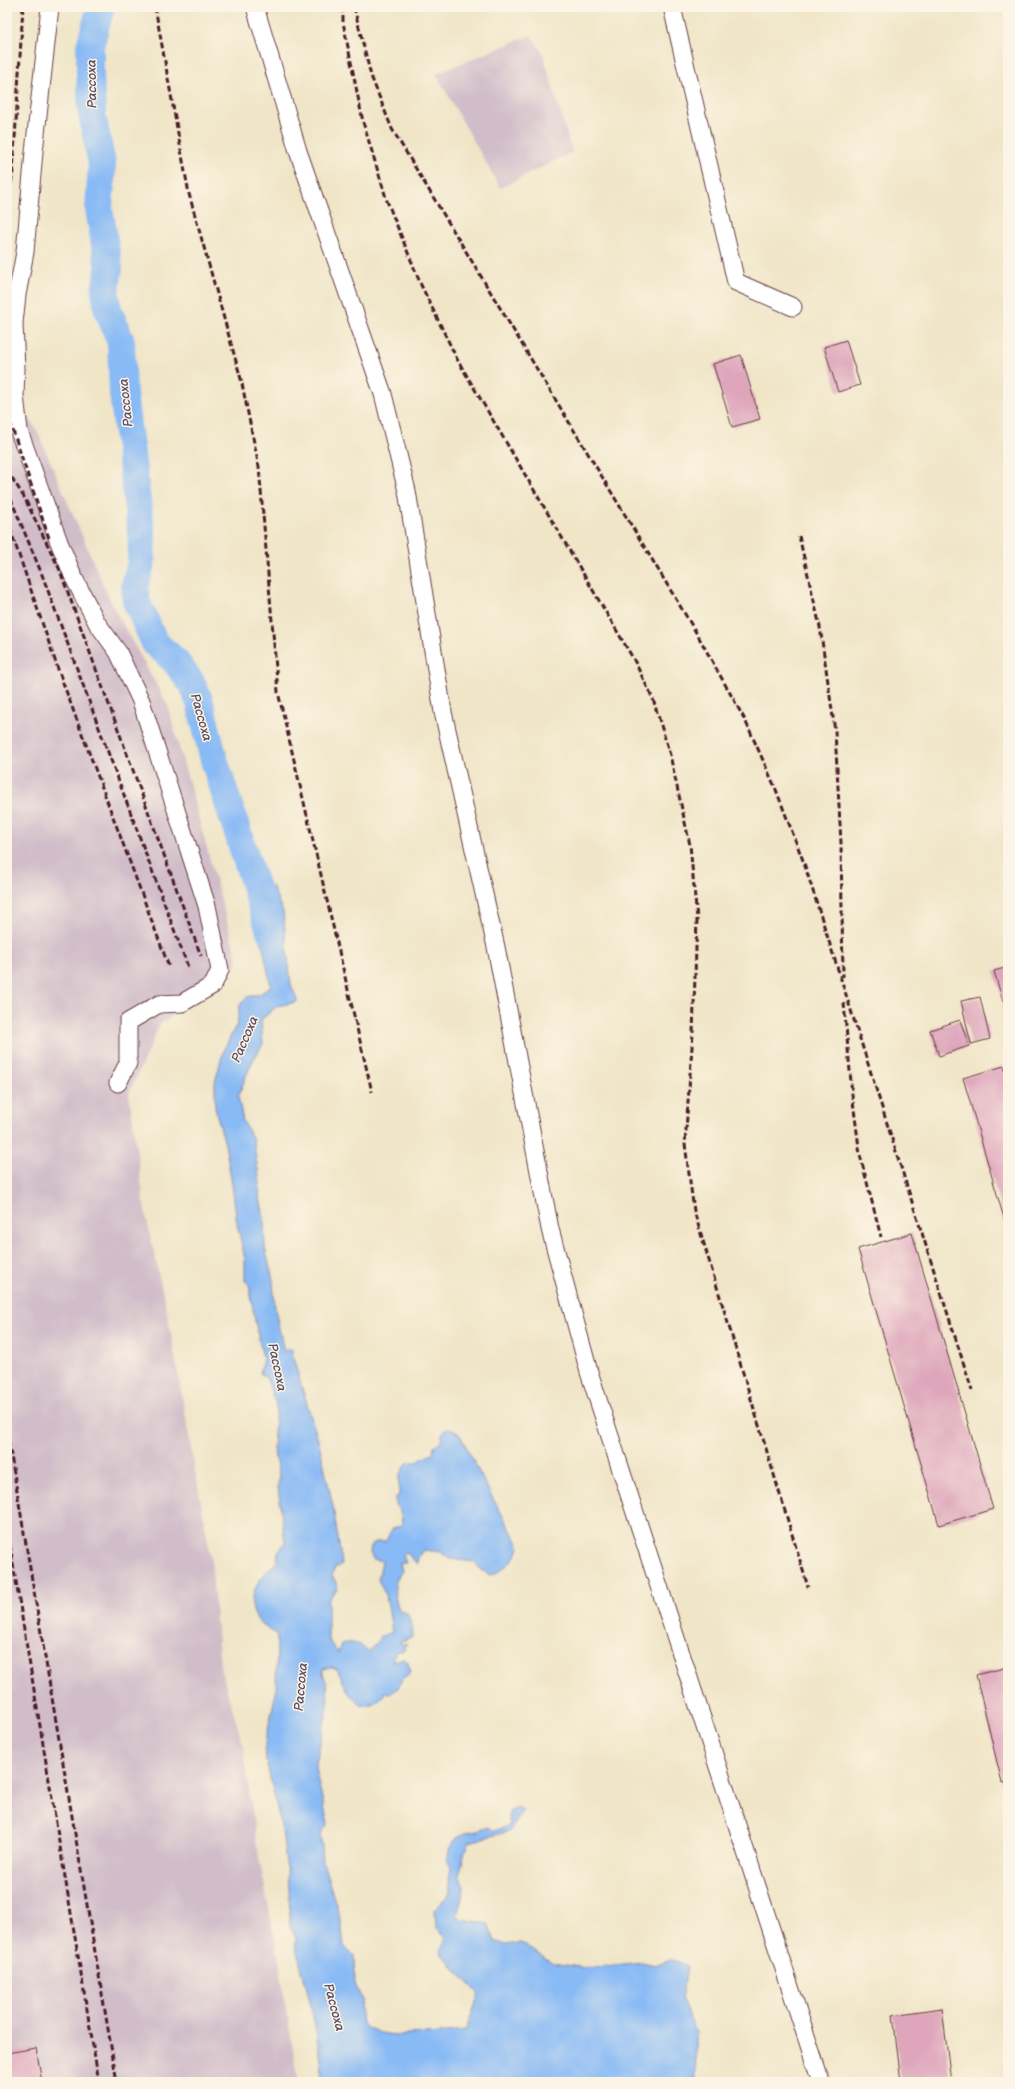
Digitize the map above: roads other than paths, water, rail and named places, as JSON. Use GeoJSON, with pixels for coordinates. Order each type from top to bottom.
{"type":"FeatureCollection","features":[{"type":"Feature","properties":{"kind":"street"},"geometry":{"type":"LineString","coordinates":[[50,7],[25,252],[17,295],[14,323],[16,369],[15,395],[19,431],[59,542],[74,578],[97,623],[118,652],[141,701],[207,906],[220,970],[213,985],[182,1003],[159,1004],[128,1022],[128,1063],[118,1084]]}},
{"type":"Feature","properties":{"kind":"street"},"geometry":{"type":"LineString","coordinates":[[254,7],[298,150],[383,394],[407,490],[443,712],[496,947],[554,1244],[592,1380],[821,2082]]}},
{"type":"Feature","properties":{"kind":"street"},"geometry":{"type":"LineString","coordinates":[[672,7],[736,282],[793,307]]}},
{"type":"Feature","properties":{"kind":"water"},"geometry":{"type":"Polygon","coordinates":[[[272,886],[283,912],[291,985],[297,1002],[277,1006],[261,1020],[263,1044],[252,1062],[238,1096],[243,1121],[253,1139],[260,1183],[259,1193],[264,1217],[265,1248],[273,1280],[275,1309],[284,1352],[288,1348],[292,1350],[292,1355],[319,1443],[333,1506],[342,1564],[335,1568],[332,1575],[338,1587],[328,1601],[328,1640],[338,1653],[341,1644],[349,1643],[359,1645],[369,1652],[381,1636],[392,1632],[386,1598],[378,1580],[382,1561],[373,1559],[370,1553],[371,1546],[376,1542],[386,1541],[392,1529],[401,1526],[402,1518],[395,1502],[395,1498],[399,1495],[399,1476],[408,1462],[417,1462],[433,1453],[434,1446],[441,1441],[442,1434],[446,1429],[453,1430],[460,1435],[519,1545],[513,1559],[500,1571],[490,1575],[479,1569],[475,1562],[450,1559],[440,1552],[423,1550],[418,1557],[417,1564],[406,1552],[403,1556],[406,1563],[400,1563],[402,1571],[396,1580],[395,1595],[400,1611],[407,1613],[412,1625],[413,1637],[401,1641],[401,1645],[407,1643],[404,1647],[405,1650],[395,1652],[394,1661],[404,1658],[408,1662],[410,1673],[402,1679],[398,1688],[390,1693],[384,1692],[384,1695],[375,1702],[367,1705],[360,1704],[354,1700],[349,1693],[337,1669],[332,1667],[323,1669],[327,1685],[328,1706],[315,1768],[328,1824],[321,1833],[323,1862],[341,1921],[344,1946],[354,1956],[355,1984],[362,2000],[360,2005],[362,2024],[371,2030],[396,2035],[427,2034],[466,2030],[479,1994],[440,1953],[446,1937],[436,1927],[435,1909],[450,1893],[449,1879],[451,1868],[447,1859],[450,1847],[457,1838],[465,1833],[488,1827],[494,1831],[510,1825],[508,1816],[510,1811],[519,1808],[523,1810],[522,1814],[510,1831],[469,1842],[464,1854],[459,1875],[464,1887],[457,1918],[488,1924],[495,1941],[506,1945],[521,1943],[553,1963],[586,1968],[642,1962],[655,1965],[671,1959],[687,1967],[682,2000],[695,2033],[696,2082],[322,2082],[321,2064],[312,2013],[295,1945],[296,1938],[290,1925],[289,1887],[282,1830],[266,1760],[265,1743],[276,1692],[277,1634],[266,1628],[257,1619],[253,1611],[252,1603],[253,1595],[260,1580],[277,1562],[278,1552],[285,1542],[278,1487],[279,1475],[273,1449],[276,1405],[266,1377],[260,1374],[263,1358],[249,1284],[245,1281],[245,1259],[237,1224],[232,1184],[225,1144],[215,1108],[215,1082],[224,1049],[237,1024],[240,1005],[247,997],[260,994],[271,986],[262,943],[247,901],[272,886]]]}},
{"type":"Feature","properties":{"kind":"waterway","name":"Рассоха"},"geometry":{"type":"LineString","coordinates":[[101,7],[90,46],[92,115],[102,164],[99,209],[109,269],[105,291],[108,310],[121,342],[123,394],[142,539],[141,563],[135,585],[136,601],[155,643],[175,661],[193,685],[200,703],[214,760],[270,931]]}},
{"type":"Feature","properties":{"kind":"railway"},"geometry":{"type":"LineString","coordinates":[[7,210],[13,171],[23,7]]}},
{"type":"Feature","properties":{"kind":"railway"},"geometry":{"type":"LineString","coordinates":[[155,7],[189,194],[241,379],[259,467],[278,692],[372,1092]]}},
{"type":"Feature","properties":{"kind":"railway"},"geometry":{"type":"LineString","coordinates":[[343,7],[343,22],[363,122],[387,201],[421,285],[457,359],[634,660],[653,699],[670,755],[690,845],[697,919],[693,1033],[685,1144],[694,1211],[808,1587]]}},
{"type":"Feature","properties":{"kind":"railway"},"geometry":{"type":"LineString","coordinates":[[354,7],[371,76],[392,129],[697,634],[745,720],[775,787],[804,863],[972,1390]]}},
{"type":"Feature","properties":{"kind":"railway"},"geometry":{"type":"LineString","coordinates":[[7,58],[10,8]]}},
{"type":"Feature","properties":{"kind":"railway"},"geometry":{"type":"LineString","coordinates":[[7,413],[49,538]]}},
{"type":"Feature","properties":{"kind":"railway"},"geometry":{"type":"LineString","coordinates":[[7,470],[24,497],[59,568],[201,956]]}},
{"type":"Feature","properties":{"kind":"railway"},"geometry":{"type":"LineString","coordinates":[[7,490],[41,572],[188,967]]}},
{"type":"Feature","properties":{"kind":"railway"},"geometry":{"type":"LineString","coordinates":[[7,520],[59,672],[169,967]]}},
{"type":"Feature","properties":{"kind":"railway"},"geometry":{"type":"LineString","coordinates":[[799,536],[820,627],[835,731],[841,843],[843,977]]}},
{"type":"Feature","properties":{"kind":"railway"},"geometry":{"type":"LineString","coordinates":[[844,1003],[852,1094],[860,1155],[881,1237]]}},
{"type":"Feature","properties":{"kind":"railway"},"geometry":{"type":"LineString","coordinates":[[7,1432],[117,2082]]}},
{"type":"Feature","properties":{"kind":"railway"},"geometry":{"type":"LineString","coordinates":[[7,1527],[99,2082]]}}]}
